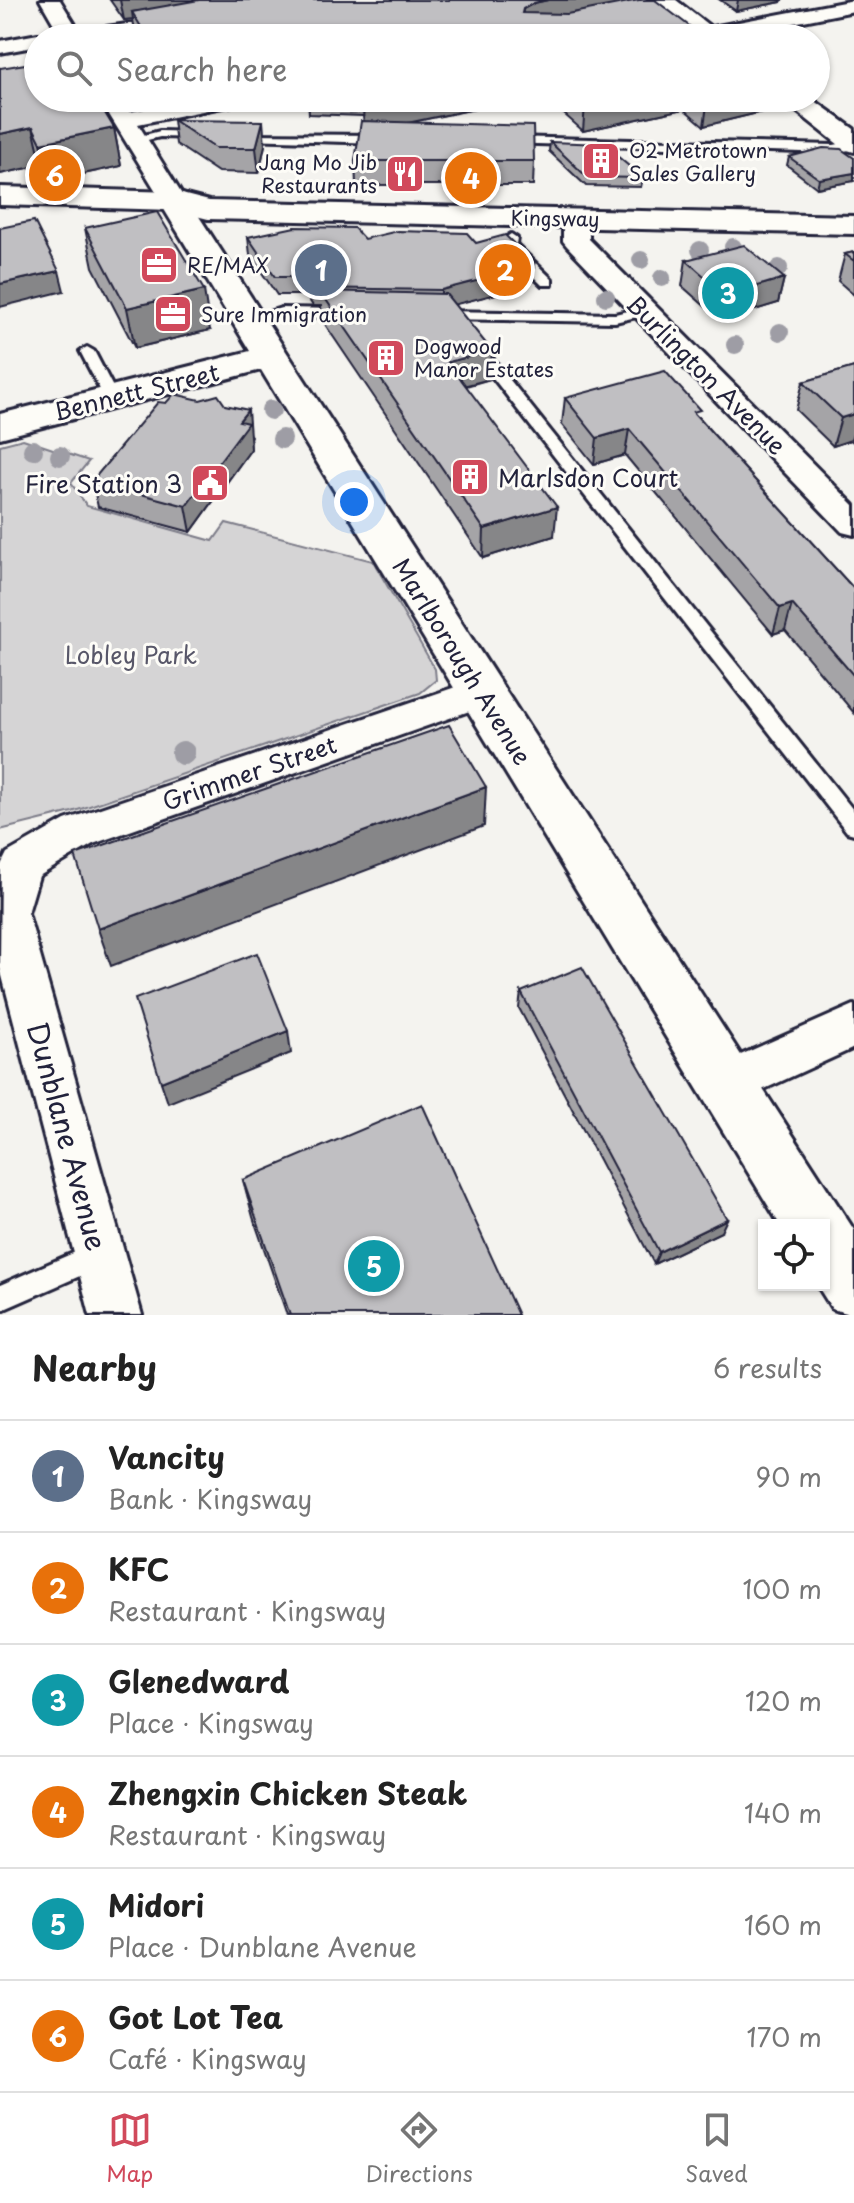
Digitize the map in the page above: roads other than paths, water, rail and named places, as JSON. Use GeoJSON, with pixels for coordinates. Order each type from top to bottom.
{"type":"FeatureCollection","features":[{"type":"Feature","properties":{"kind":"street"},"geometry":{"type":"LineString","coordinates":[[50,0],[65,24]]}},
{"type":"Feature","properties":{"kind":"street"},"geometry":{"type":"LineString","coordinates":[[766,24],[854,5]]}},
{"type":"Feature","properties":{"kind":"street"},"geometry":{"type":"LineString","coordinates":[[659,9],[687,24]]}},
{"type":"Feature","properties":{"kind":"street"},"geometry":{"type":"LineString","coordinates":[[169,24],[209,17]]}},
{"type":"Feature","properties":{"kind":"street"},"geometry":{"type":"LineString","coordinates":[[0,47],[24,43]]}},
{"type":"Feature","properties":{"kind":"street","name":"Marlborough Avenue"},"geometry":{"type":"LineString","coordinates":[[119,112],[189,210],[261,338],[811,1219]]}},
{"type":"Feature","properties":{"kind":"street"},"geometry":{"type":"LineString","coordinates":[[129,129],[185,112]]}},
{"type":"Feature","properties":{"kind":"street"},"geometry":{"type":"LineString","coordinates":[[812,112],[854,144]]}},
{"type":"Feature","properties":{"kind":"street","name":"Kingsway"},"geometry":{"type":"LineString","coordinates":[[0,196],[189,210],[854,225]]}},
{"type":"Feature","properties":{"kind":"street","name":"Kingsway"},"geometry":{"type":"LineString","coordinates":[[0,218],[189,210]]}},
{"type":"Feature","properties":{"kind":"street","name":"Burlington Avenue"},"geometry":{"type":"LineString","coordinates":[[576,219],[576,241],[854,524]]}},
{"type":"Feature","properties":{"kind":"street","name":"Bennett Street"},"geometry":{"type":"LineString","coordinates":[[0,426],[111,397],[261,338]]}},
{"type":"Feature","properties":{"kind":"street","name":"Grimmer Street"},"geometry":{"type":"LineString","coordinates":[[22,865],[79,832],[482,692]]}},
{"type":"Feature","properties":{"kind":"street","name":"Dunblane Avenue"},"geometry":{"type":"LineString","coordinates":[[22,865],[7,913],[116,1315]]}},
{"type":"Feature","properties":{"kind":"street"},"geometry":{"type":"LineString","coordinates":[[727,1084],[854,1026]]}},
{"type":"Feature","properties":{"kind":"street"},"geometry":{"type":"LineString","coordinates":[[830,1249],[854,1287]]}},
{"type":"Feature","properties":{"kind":"lane"},"geometry":{"type":"LineString","coordinates":[[129,129],[160,134],[209,135]]}},
{"type":"Feature","properties":{"kind":"lane"},"geometry":{"type":"LineString","coordinates":[[225,135],[396,139]]}},
{"type":"Feature","properties":{"kind":"lane"},"geometry":{"type":"LineString","coordinates":[[502,141],[834,149],[854,144]]}},
{"type":"Feature","properties":{"kind":"lane"},"geometry":{"type":"LineString","coordinates":[[511,238],[509,245],[547,282]]}},
{"type":"Feature","properties":{"kind":"lane"},"geometry":{"type":"LineString","coordinates":[[421,315],[615,318],[644,311]]}},
{"type":"Feature","properties":{"kind":"lane"},"geometry":{"type":"LineString","coordinates":[[261,338],[281,312],[361,313]]}},
{"type":"Feature","properties":{"kind":"lane"},"geometry":{"type":"LineString","coordinates":[[451,315],[854,826]]}},
{"type":"Feature","properties":{"kind":"lane"},"geometry":{"type":"LineString","coordinates":[[87,351],[111,397]]}},
{"type":"Feature","properties":{"kind":"lane"},"geometry":{"type":"LineString","coordinates":[[0,1298],[100,1254]]}},
{"type":"Feature","properties":{"kind":"place","name":"O2 Metrotown Sales Gallery"},"geometry":{"type":"Point","coordinates":[601,161]}},
{"type":"Feature","properties":{"kind":"place","name":"Jang Mo Jib Restaurants"},"geometry":{"type":"Point","coordinates":[405,174]}},
{"type":"Feature","properties":{"kind":"place","name":"Got Lot Tea"},"geometry":{"type":"Point","coordinates":[55,175]}},
{"type":"Feature","properties":{"kind":"place","name":"Zhengxin Chicken Steak"},"geometry":{"type":"Point","coordinates":[471,178]}},
{"type":"Feature","properties":{"kind":"place","name":"RE/MAX"},"geometry":{"type":"Point","coordinates":[159,265]}},
{"type":"Feature","properties":{"kind":"place","name":"Vancity"},"geometry":{"type":"Point","coordinates":[321,270]}},
{"type":"Feature","properties":{"kind":"place","name":"KFC"},"geometry":{"type":"Point","coordinates":[505,270]}},
{"type":"Feature","properties":{"kind":"place","name":"Glenedward"},"geometry":{"type":"Point","coordinates":[728,293]}},
{"type":"Feature","properties":{"kind":"place","name":"Sure Immigration"},"geometry":{"type":"Point","coordinates":[173,314]}},
{"type":"Feature","properties":{"kind":"place","name":"Dogwood Manor Estates"},"geometry":{"type":"Point","coordinates":[386,358]}},
{"type":"Feature","properties":{"kind":"place","name":"Marlsdon Court"},"geometry":{"type":"Point","coordinates":[470,477]}},
{"type":"Feature","properties":{"kind":"place","name":"Fire Station 3"},"geometry":{"type":"Point","coordinates":[210,483]}},
{"type":"Feature","properties":{"kind":"place","name":"Midori"},"geometry":{"type":"Point","coordinates":[374,1266]}},
{"type":"Feature","properties":{"kind":"park label","name":"Lobley Park"},"geometry":{"type":"Point","coordinates":[131,654]}}]}
